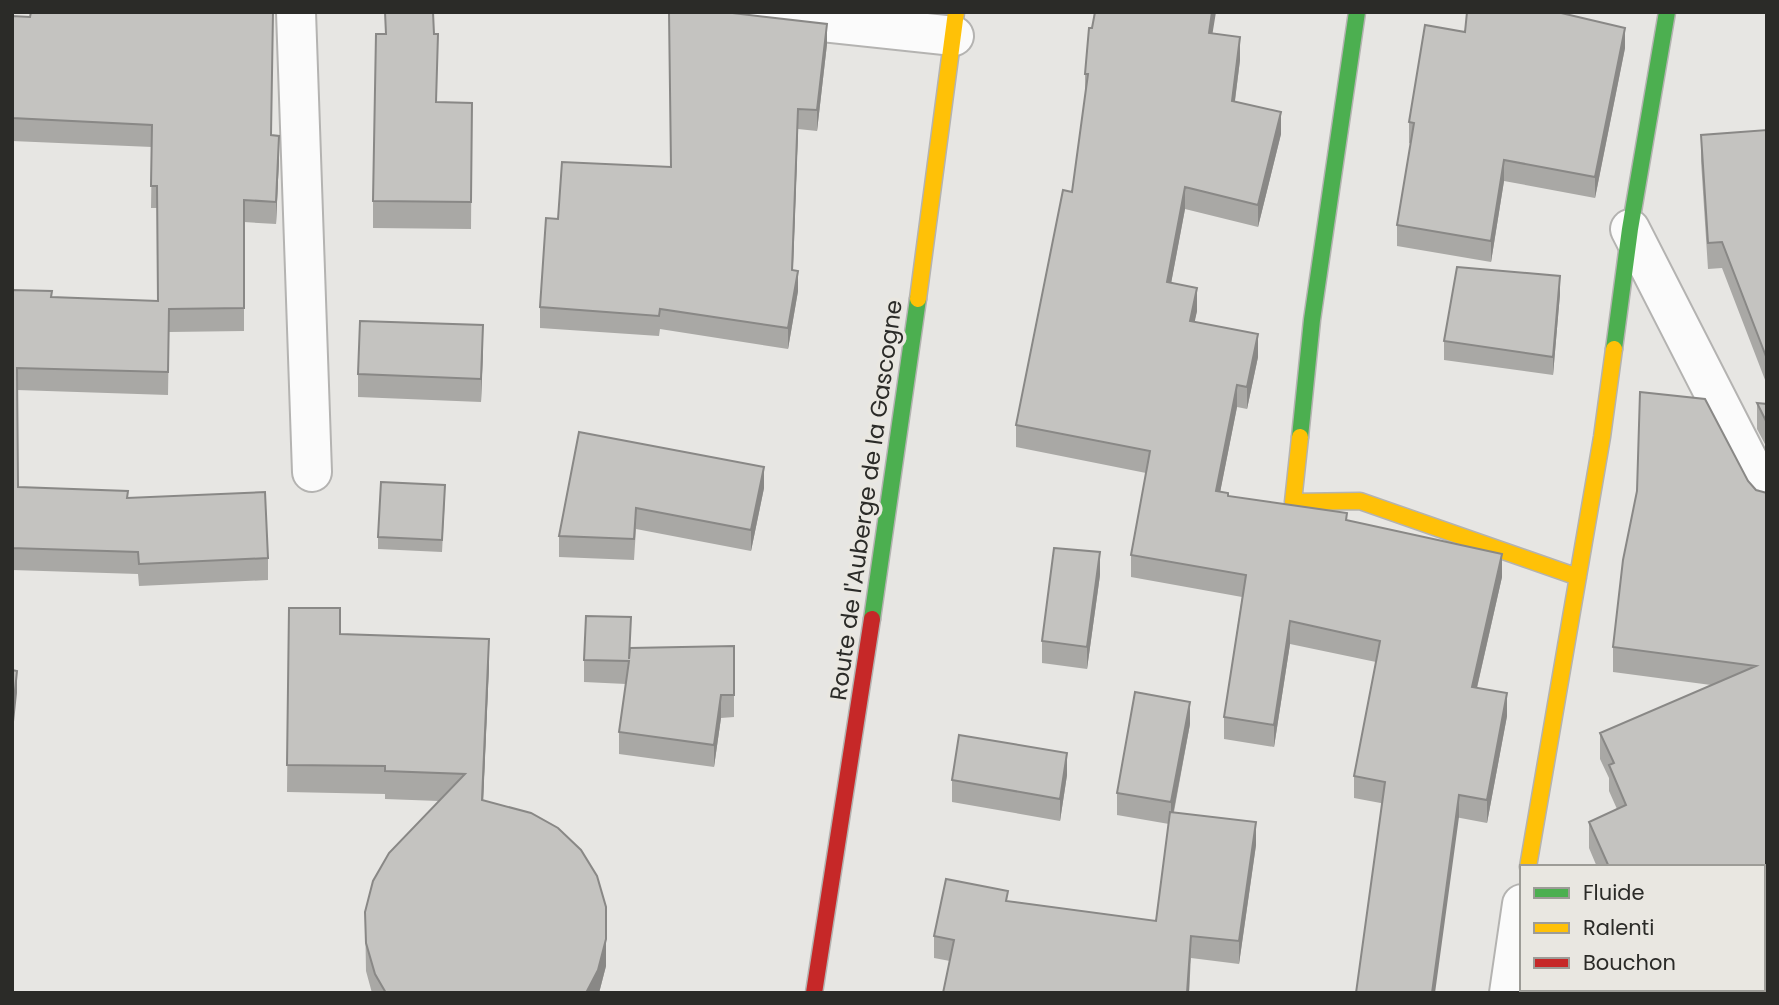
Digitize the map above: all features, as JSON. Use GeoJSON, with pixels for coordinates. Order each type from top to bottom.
{"type":"FeatureCollection","features":[{"type":"Feature","properties":{"kind":"street"},"geometry":{"type":"LineString","coordinates":[[296,12],[312,472]]}},
{"type":"Feature","properties":{"kind":"street"},"geometry":{"type":"LineString","coordinates":[[730,12],[955,24]]}},
{"type":"Feature","properties":{"kind":"street"},"geometry":{"type":"LineString","coordinates":[[1357,12],[1312,320],[1293,502],[1360,501],[1578,577]]}},
{"type":"Feature","properties":{"kind":"street"},"geometry":{"type":"LineString","coordinates":[[1528,865],[1602,437],[1630,229],[1667,12]]}},
{"type":"Feature","properties":{"kind":"street","name":"Route de l'Auberge de la Gascogne"},"geometry":{"type":"LineString","coordinates":[[814,993],[850,771],[955,24]]}},
{"type":"Feature","properties":{"kind":"street"},"geometry":{"type":"LineString","coordinates":[[1630,229],[1767,497]]}},
{"type":"Feature","properties":{"kind":"street"},"geometry":{"type":"LineString","coordinates":[[1509,993],[1520,918]]}},
{"type":"Feature","properties":{"kind":"building"},"geometry":{"type":"Polygon","coordinates":[[[31,12],[273,12],[271,135],[279,136],[276,202],[244,200],[244,308],[169,309],[168,372],[17,368],[18,487],[128,491],[127,498],[265,492],[268,558],[139,564],[138,552],[12,548],[12,290],[52,291],[51,297],[158,301],[157,186],[151,186],[152,125],[12,118],[12,16],[30,17],[31,12]]]}},
{"type":"Feature","properties":{"kind":"building"},"geometry":{"type":"Polygon","coordinates":[[[385,12],[433,12],[434,34],[438,34],[436,102],[472,103],[471,202],[373,201],[376,34],[386,34],[385,12]]]}},
{"type":"Feature","properties":{"kind":"building"},"geometry":{"type":"Polygon","coordinates":[[[669,12],[724,12],[827,24],[817,110],[798,109],[792,270],[798,271],[788,328],[660,309],[659,316],[540,307],[546,218],[558,219],[562,162],[671,167],[669,12]]]}},
{"type":"Feature","properties":{"kind":"building"},"geometry":{"type":"Polygon","coordinates":[[[1095,12],[1212,12],[1209,33],[1240,37],[1232,101],[1281,112],[1258,205],[1185,187],[1167,282],[1197,288],[1190,321],[1258,334],[1247,387],[1237,385],[1216,491],[1228,493],[1228,496],[1347,513],[1346,520],[1502,554],[1472,687],[1507,693],[1487,800],[1459,795],[1432,993],[1356,993],[1385,782],[1354,776],[1380,641],[1290,621],[1274,725],[1224,717],[1246,575],[1131,555],[1150,451],[1016,425],[1063,190],[1072,192],[1088,74],[1085,74],[1089,28],[1092,28],[1095,12]]]}},
{"type":"Feature","properties":{"kind":"building"},"geometry":{"type":"Polygon","coordinates":[[[1467,12],[1557,12],[1625,28],[1595,177],[1504,160],[1491,241],[1397,225],[1414,123],[1409,122],[1425,25],[1465,32],[1467,12]]]}},
{"type":"Feature","properties":{"kind":"building"},"geometry":{"type":"Polygon","coordinates":[[[1767,130],[1767,359],[1722,242],[1708,243],[1701,135],[1767,130]]]}},
{"type":"Feature","properties":{"kind":"building"},"geometry":{"type":"Polygon","coordinates":[[[1457,267],[1560,276],[1553,357],[1444,341],[1457,267]]]}},
{"type":"Feature","properties":{"kind":"building"},"geometry":{"type":"Polygon","coordinates":[[[360,321],[483,325],[481,379],[358,374],[360,321]]]}},
{"type":"Feature","properties":{"kind":"building"},"geometry":{"type":"Polygon","coordinates":[[[1640,392],[1705,399],[1748,481],[1756,490],[1767,493],[1767,993],[1712,991],[1765,991],[1765,865],[1608,865],[1589,822],[1626,805],[1609,765],[1614,763],[1600,733],[1756,666],[1613,647],[1623,560],[1637,491],[1640,392]]]}},
{"type":"Feature","properties":{"kind":"building"},"geometry":{"type":"Polygon","coordinates":[[[1757,403],[1767,404],[1767,423],[1757,403]]]}},
{"type":"Feature","properties":{"kind":"building"},"geometry":{"type":"Polygon","coordinates":[[[579,432],[764,467],[751,530],[636,508],[634,539],[559,536],[579,432]]]}},
{"type":"Feature","properties":{"kind":"building"},"geometry":{"type":"Polygon","coordinates":[[[381,482],[445,485],[442,540],[378,537],[381,482]]]}},
{"type":"Feature","properties":{"kind":"building"},"geometry":{"type":"Polygon","coordinates":[[[1054,548],[1100,552],[1087,647],[1042,641],[1054,548]]]}},
{"type":"Feature","properties":{"kind":"building"},"geometry":{"type":"Polygon","coordinates":[[[289,608],[340,608],[340,634],[489,639],[482,800],[531,813],[558,828],[581,850],[597,876],[606,907],[606,939],[598,970],[586,993],[386,993],[375,974],[366,943],[365,912],[373,881],[389,853],[465,774],[385,771],[385,766],[287,765],[289,608]]]}},
{"type":"Feature","properties":{"kind":"building"},"geometry":{"type":"Polygon","coordinates":[[[586,616],[631,617],[629,659],[630,648],[734,646],[734,695],[721,695],[714,745],[619,732],[629,661],[584,660],[586,616]]]}},
{"type":"Feature","properties":{"kind":"building"},"geometry":{"type":"Polygon","coordinates":[[[12,670],[17,671],[12,719],[12,670]]]}},
{"type":"Feature","properties":{"kind":"building"},"geometry":{"type":"Polygon","coordinates":[[[1135,692],[1190,702],[1171,802],[1117,793],[1135,692]]]}},
{"type":"Feature","properties":{"kind":"building"},"geometry":{"type":"Polygon","coordinates":[[[959,735],[1067,753],[1060,799],[952,780],[959,735]]]}},
{"type":"Feature","properties":{"kind":"building"},"geometry":{"type":"Polygon","coordinates":[[[1170,812],[1256,822],[1239,941],[1191,936],[1187,993],[943,993],[954,940],[934,936],[946,879],[1008,891],[1006,901],[1156,921],[1170,812]]]}},
{"type":"Feature","properties":{"kind":"building"},"geometry":{"type":"Polygon","coordinates":[[[1629,991],[1656,991],[1651,993],[1629,991]]]}},
{"type":"Feature","properties":{"kind":"traffic: fast"},"geometry":{"type":"LineString","coordinates":[[1300,437],[1312,320],[1357,12]]}},
{"type":"Feature","properties":{"kind":"traffic: fast"},"geometry":{"type":"LineString","coordinates":[[1614,349],[1630,229],[1667,12]]}},
{"type":"Feature","properties":{"kind":"traffic: fast"},"geometry":{"type":"LineString","coordinates":[[872,619],[918,299]]}},
{"type":"Feature","properties":{"kind":"traffic: slow"},"geometry":{"type":"LineString","coordinates":[[918,299],[956,12]]}},
{"type":"Feature","properties":{"kind":"traffic: slow"},"geometry":{"type":"LineString","coordinates":[[1528,865],[1602,437],[1614,349]]}},
{"type":"Feature","properties":{"kind":"traffic: slow"},"geometry":{"type":"LineString","coordinates":[[1300,437],[1293,502],[1360,501],[1578,577]]}},
{"type":"Feature","properties":{"kind":"traffic: jam"},"geometry":{"type":"LineString","coordinates":[[814,993],[872,619]]}}]}
